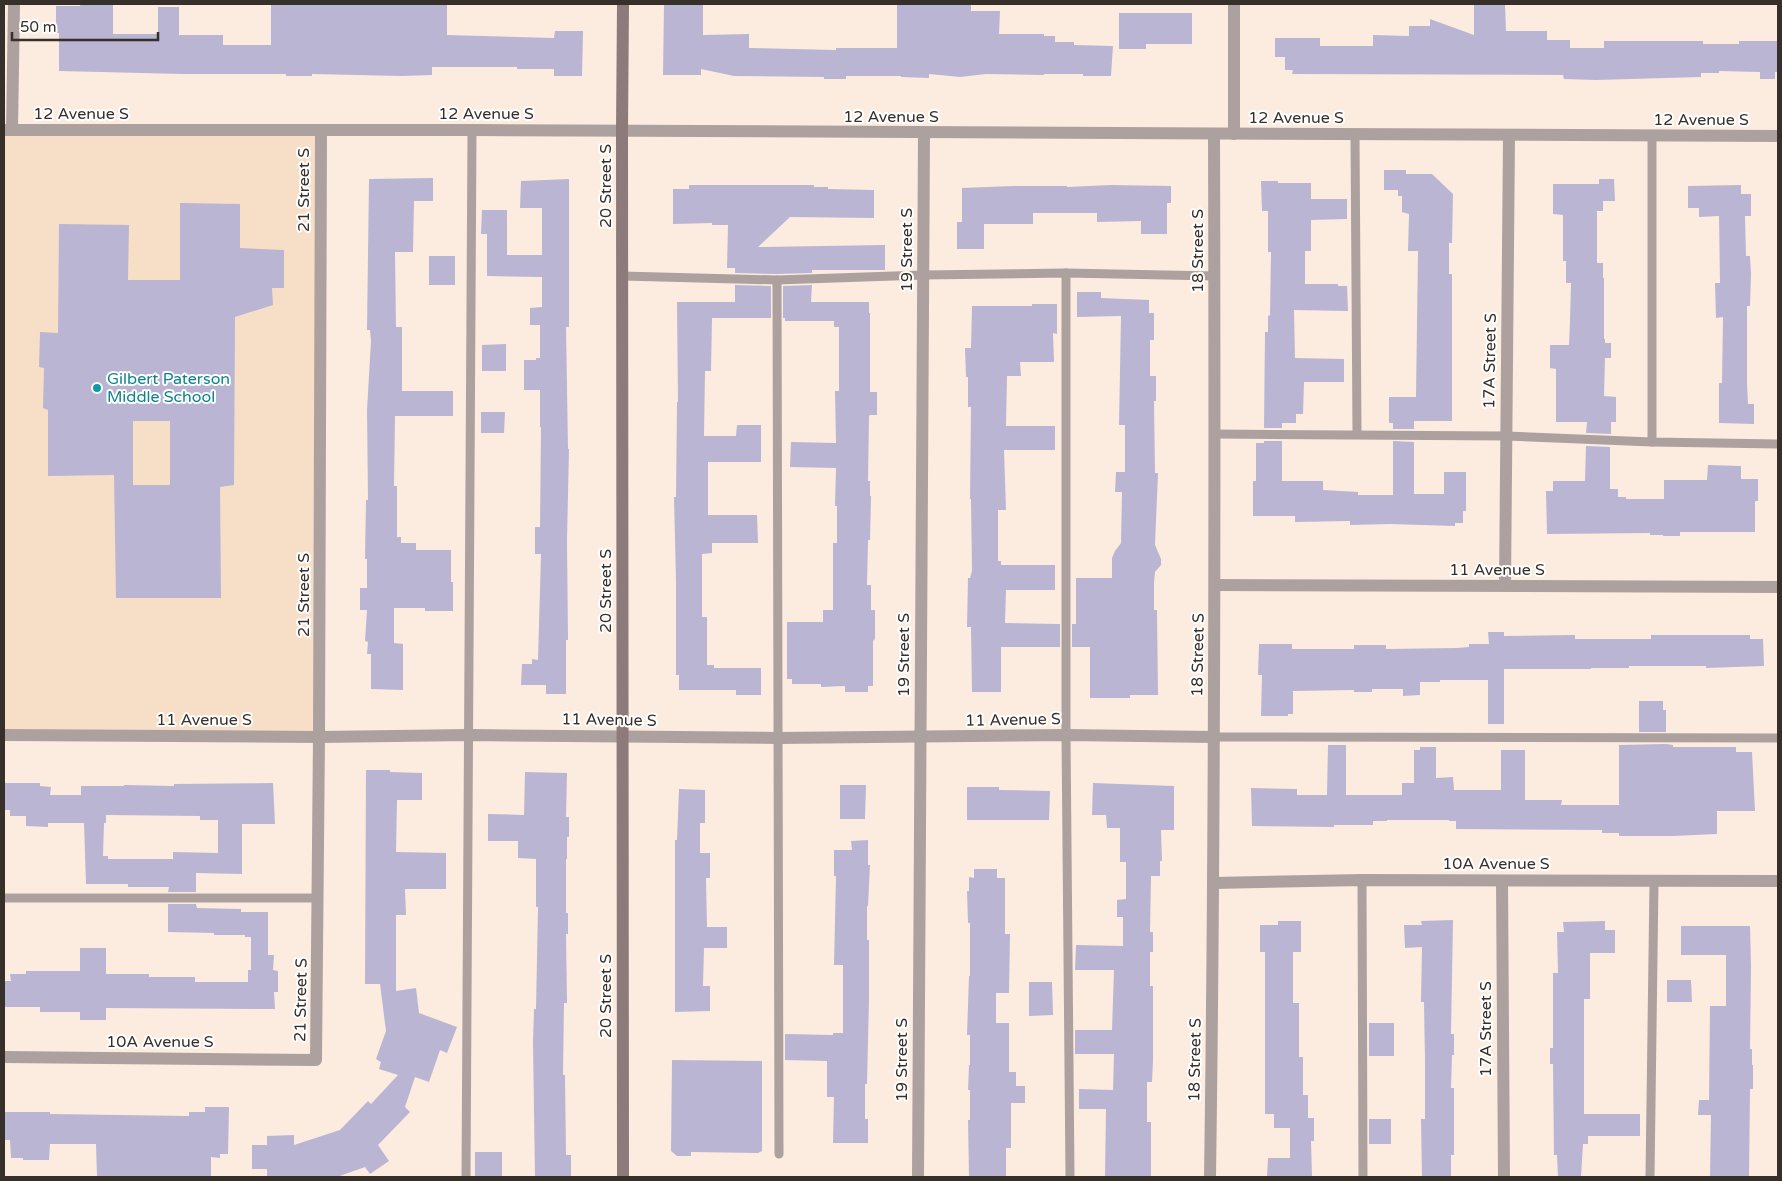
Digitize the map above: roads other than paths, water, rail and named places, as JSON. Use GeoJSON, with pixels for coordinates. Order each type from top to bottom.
{"type":"FeatureCollection","features":[{"type":"Feature","properties":{"kind":"street"},"geometry":{"type":"LineString","coordinates":[[8,130],[14,4]]}},
{"type":"Feature","properties":{"kind":"street","name":"20 Street S"},"geometry":{"type":"LineString","coordinates":[[623,4],[623,1177]]}},
{"type":"Feature","properties":{"kind":"street"},"geometry":{"type":"LineString","coordinates":[[1234,4],[1234,134]]}},
{"type":"Feature","properties":{"kind":"street","name":"12 Avenue S"},"geometry":{"type":"LineString","coordinates":[[8,130],[472,130],[1778,136]]}},
{"type":"Feature","properties":{"kind":"street","name":"21 Street S"},"geometry":{"type":"LineString","coordinates":[[316,1060],[320,737],[321,131]]}},
{"type":"Feature","properties":{"kind":"street","name":"19 Street S"},"geometry":{"type":"LineString","coordinates":[[918,1177],[924,133]]}},
{"type":"Feature","properties":{"kind":"street","name":"18 Street S"},"geometry":{"type":"LineString","coordinates":[[1210,1177],[1216,585],[1214,134]]}},
{"type":"Feature","properties":{"kind":"street","name":"17A Street S"},"geometry":{"type":"LineString","coordinates":[[1505,586],[1509,136]]}},
{"type":"Feature","properties":{"kind":"street","name":"11 Avenue S"},"geometry":{"type":"LineString","coordinates":[[1216,585],[1778,587]]}},
{"type":"Feature","properties":{"kind":"street","name":"11 Avenue S"},"geometry":{"type":"LineString","coordinates":[[4,735],[320,737],[469,735],[778,738],[1066,735],[1214,737]]}},
{"type":"Feature","properties":{"kind":"street","name":"10A Avenue S"},"geometry":{"type":"LineString","coordinates":[[1214,882],[1362,880],[1778,881]]}},
{"type":"Feature","properties":{"kind":"street","name":"17A Street S"},"geometry":{"type":"LineString","coordinates":[[1502,881],[1504,1177]]}},
{"type":"Feature","properties":{"kind":"street","name":"10A Avenue S"},"geometry":{"type":"LineString","coordinates":[[4,1057],[316,1060]]}},
{"type":"Feature","properties":{"kind":"lane"},"geometry":{"type":"LineString","coordinates":[[466,1177],[472,130]]}},
{"type":"Feature","properties":{"kind":"lane"},"geometry":{"type":"LineString","coordinates":[[1355,135],[1357,434]]}},
{"type":"Feature","properties":{"kind":"lane"},"geometry":{"type":"LineString","coordinates":[[1652,136],[1652,442]]}},
{"type":"Feature","properties":{"kind":"lane"},"geometry":{"type":"LineString","coordinates":[[1066,274],[1066,735],[1070,1177]]}},
{"type":"Feature","properties":{"kind":"lane"},"geometry":{"type":"LineString","coordinates":[[622,276],[777,280],[923,275],[1215,276]]}},
{"type":"Feature","properties":{"kind":"lane"},"geometry":{"type":"LineString","coordinates":[[777,280],[779,1154]]}},
{"type":"Feature","properties":{"kind":"lane"},"geometry":{"type":"LineString","coordinates":[[1214,434],[1506,436],[1652,442],[1778,444]]}},
{"type":"Feature","properties":{"kind":"lane"},"geometry":{"type":"LineString","coordinates":[[1214,737],[1778,738]]}},
{"type":"Feature","properties":{"kind":"lane"},"geometry":{"type":"LineString","coordinates":[[1362,880],[1363,1177]]}},
{"type":"Feature","properties":{"kind":"lane"},"geometry":{"type":"LineString","coordinates":[[1650,1177],[1654,882]]}},
{"type":"Feature","properties":{"kind":"lane"},"geometry":{"type":"LineString","coordinates":[[4,898],[318,898]]}},
{"type":"Feature","properties":{"kind":"place","name":"Gilbert Paterson Middle School"},"geometry":{"type":"Point","coordinates":[97,388]}}]}
